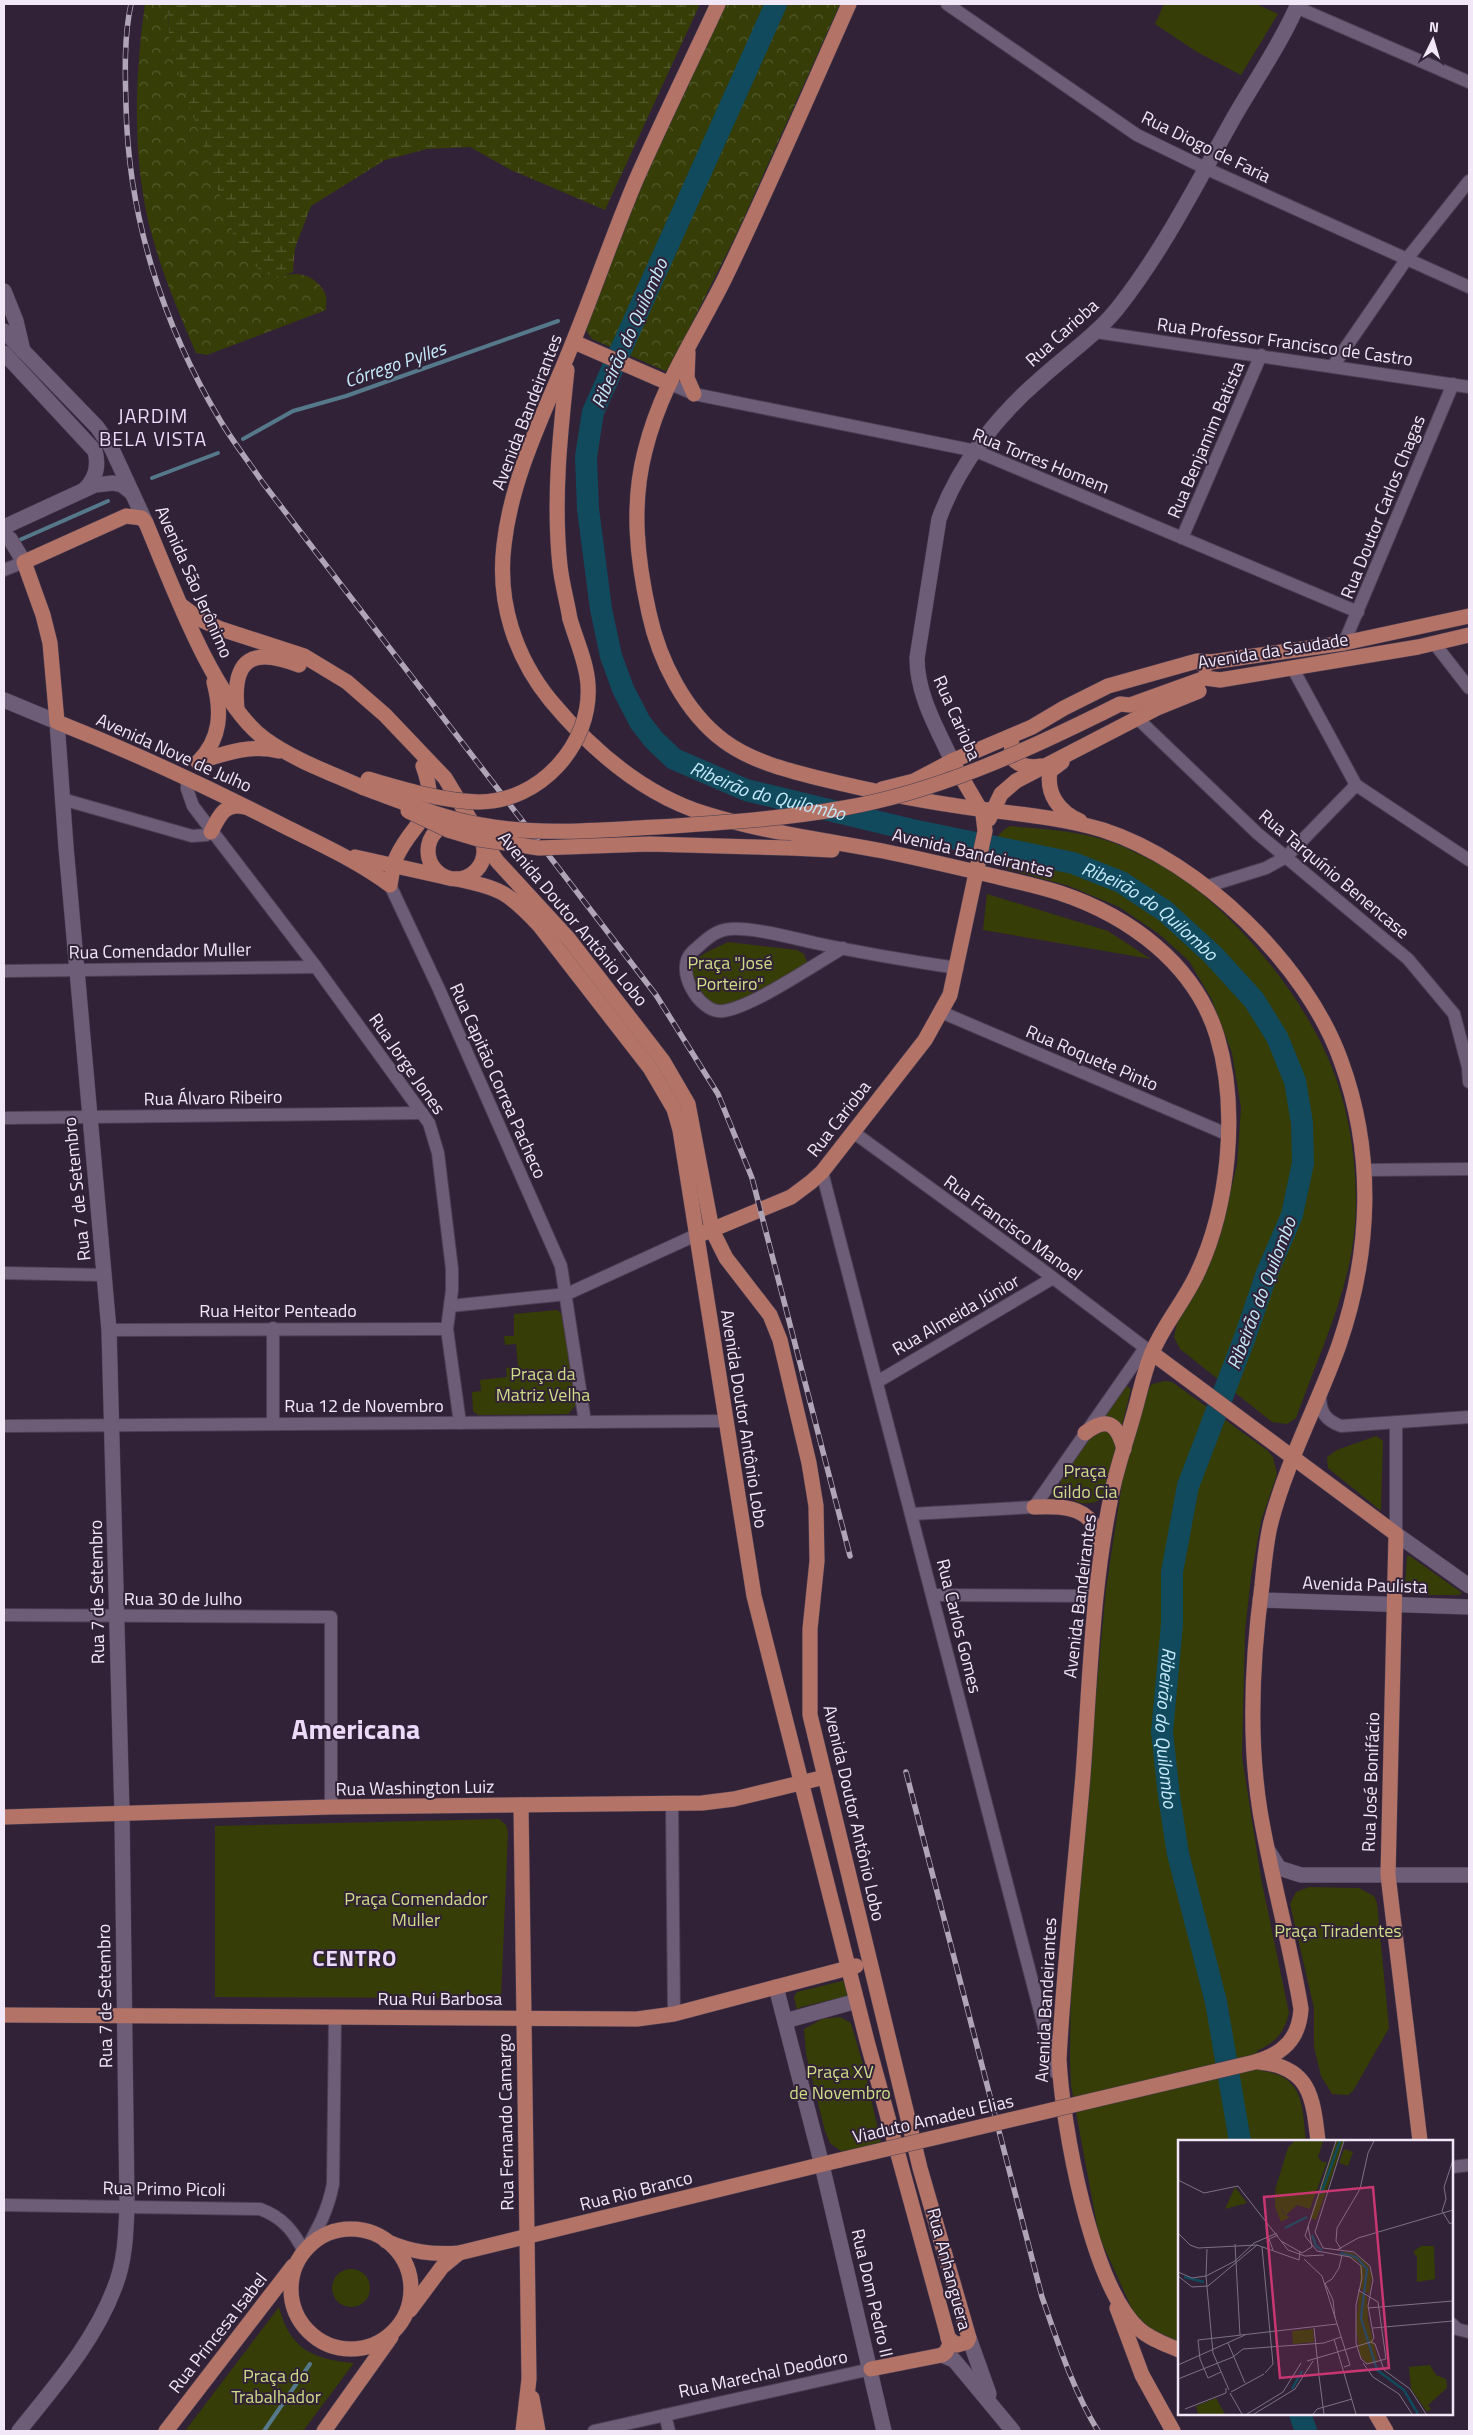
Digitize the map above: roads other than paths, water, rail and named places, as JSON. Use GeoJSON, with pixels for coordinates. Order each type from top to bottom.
{"type":"FeatureCollection","features":[{"type":"Feature","properties":{"kind":"main road","name":"Avenida Bandeirantes"},"geometry":{"type":"LineString","coordinates":[[718,4],[636,181],[522,470],[504,542],[502,572],[505,607],[513,636],[542,689],[587,741],[616,765],[672,800],[703,814],[783,833],[976,866],[1087,903],[1146,938],[1174,961],[1192,983],[1206,1008],[1217,1036],[1227,1100],[1229,1136],[1220,1198],[1205,1254],[1195,1278],[1148,1350],[1113,1487],[1102,1550],[1096,1596],[1059,2059],[1060,2090],[1085,2214],[1108,2280],[1125,2312],[1139,2329],[1156,2341],[1178,2350]]}},
{"type":"Feature","properties":{"kind":"main road"},"geometry":{"type":"LineString","coordinates":[[849,4],[749,227],[688,348],[668,383],[655,417],[642,464],[636,521],[639,557],[651,625],[675,683],[707,726],[728,744],[755,758],[794,772],[870,790],[1069,822],[1104,830]]}},
{"type":"Feature","properties":{"kind":"main road","name":"Rua Carioba"},"geometry":{"type":"LineString","coordinates":[[986,810],[952,761],[921,690],[917,675],[917,658],[939,520],[957,481],[976,451],[1022,396],[1096,332],[1135,285],[1205,168],[1297,6]]}},
{"type":"Feature","properties":{"kind":"main road"},"geometry":{"type":"LineString","coordinates":[[5,292],[16,321],[23,352]]}},
{"type":"Feature","properties":{"kind":"main road","name":"Avenida São Jerônimo"},"geometry":{"type":"LineString","coordinates":[[4,331],[97,427],[111,447],[134,495],[181,605],[209,663],[238,710],[254,730],[292,755]]}},
{"type":"Feature","properties":{"kind":"main road"},"geometry":{"type":"LineString","coordinates":[[366,784],[445,798],[480,802],[515,794],[546,777],[562,761],[576,741],[586,711],[588,690],[586,670],[570,619],[560,567],[558,512],[560,436],[571,348],[605,355],[668,383]]}},
{"type":"Feature","properties":{"kind":"main road"},"geometry":{"type":"LineString","coordinates":[[688,348],[687,378],[694,394]]}},
{"type":"Feature","properties":{"kind":"main road"},"geometry":{"type":"LineString","coordinates":[[4,353],[95,450],[96,470],[90,484],[84,490]]}},
{"type":"Feature","properties":{"kind":"main road"},"geometry":{"type":"LineString","coordinates":[[57,722],[50,643],[43,615],[22,558],[6,533],[95,485],[113,483],[122,485],[134,495]]}},
{"type":"Feature","properties":{"kind":"main road"},"geometry":{"type":"LineString","coordinates":[[22,558],[126,516],[138,516],[146,523]]}},
{"type":"Feature","properties":{"kind":"main road","name":"Avenida Doutor Antônio Lobo"},"geometry":{"type":"LineString","coordinates":[[181,605],[201,620],[221,629],[304,656],[354,688],[385,715],[444,778],[497,862],[568,938],[663,1061],[688,1104],[712,1230],[726,1258],[770,1315],[780,1340],[809,1463],[816,1506],[818,1561],[810,1628],[810,1715],[920,2168]]}},
{"type":"Feature","properties":{"kind":"main road","name":"Avenida da Saudade"},"geometry":{"type":"LineString","coordinates":[[1120,704],[1127,695],[1201,668],[1211,662],[1344,644],[1469,616]]}},
{"type":"Feature","properties":{"kind":"main road","name":"Avenida da Saudade"},"geometry":{"type":"LineString","coordinates":[[1120,704],[1130,705],[1205,678],[1220,680],[1434,643],[1469,635]]}},
{"type":"Feature","properties":{"kind":"main road"},"geometry":{"type":"LineString","coordinates":[[238,710],[236,683],[244,665],[260,657],[283,658],[319,675],[341,689],[380,722],[423,766],[435,783],[442,801],[442,819],[438,829],[428,843],[430,861],[440,874],[453,879],[467,877],[481,865],[484,847],[480,835],[472,827],[459,822],[444,825],[438,829]]}},
{"type":"Feature","properties":{"kind":"main road"},"geometry":{"type":"LineString","coordinates":[[870,790],[902,786],[952,761],[1032,727],[1064,708],[1108,686],[1197,661],[1211,662]]}},
{"type":"Feature","properties":{"kind":"main road"},"geometry":{"type":"LineString","coordinates":[[187,777],[212,744],[219,724],[217,695],[209,663]]}},
{"type":"Feature","properties":{"kind":"main road"},"geometry":{"type":"LineString","coordinates":[[1220,680],[1137,718],[1082,748],[1050,771],[1049,788],[1054,802],[1069,816],[1157,854],[1205,887],[1260,937],[1293,976],[1324,1022],[1343,1065],[1352,1096],[1364,1170],[1366,1219],[1360,1269],[1346,1322],[1320,1395],[1294,1457],[1271,1524],[1254,1654],[1252,1716],[1260,1810],[1297,1989],[1300,2017],[1296,2033],[1288,2046],[1272,2057],[1256,2062]]}},
{"type":"Feature","properties":{"kind":"main road","name":"Avenida Nove de Julho"},"geometry":{"type":"LineString","coordinates":[[4,700],[187,777],[326,847]]}},
{"type":"Feature","properties":{"kind":"main road"},"geometry":{"type":"LineString","coordinates":[[198,762],[243,748],[255,747],[292,755],[450,818],[509,829],[572,832],[753,821],[845,808],[941,783],[1027,750],[1120,704]]}},
{"type":"Feature","properties":{"kind":"main road","name":"Rua 7 de Setembro"},"geometry":{"type":"LineString","coordinates":[[19,2431],[98,2324],[115,2288],[122,2261],[127,2206],[122,1814],[108,1330],[76,970],[57,722]]}},
{"type":"Feature","properties":{"kind":"main road"},"geometry":{"type":"LineString","coordinates":[[1032,727],[1012,743],[1011,756],[1017,763],[1026,766],[1044,765]]}},
{"type":"Feature","properties":{"kind":"main road","name":"Rua Carioba"},"geometry":{"type":"LineString","coordinates":[[696,1235],[792,1198],[822,1172],[924,1040],[950,995],[984,833],[986,810],[1008,786],[1044,765],[1082,748]]}},
{"type":"Feature","properties":{"kind":"main road"},"geometry":{"type":"LineString","coordinates":[[326,847],[390,885],[393,867],[407,842],[421,823],[428,805],[430,789],[423,766]]}},
{"type":"Feature","properties":{"kind":"main road"},"geometry":{"type":"LineString","coordinates":[[366,784],[448,830],[478,840],[510,845],[539,848],[701,844],[888,852]]}},
{"type":"Feature","properties":{"kind":"main road"},"geometry":{"type":"LineString","coordinates":[[211,832],[224,810],[234,805],[249,808]]}},
{"type":"Feature","properties":{"kind":"main road"},"geometry":{"type":"LineString","coordinates":[[407,842],[404,855],[406,861],[422,873]]}},
{"type":"Feature","properties":{"kind":"main road","name":"Avenida Doutor Antônio Lobo"},"geometry":{"type":"LineString","coordinates":[[326,847],[393,867],[500,890],[520,905],[554,944],[650,1068],[674,1110],[680,1130],[754,1596],[803,1783],[848,1968],[894,2135]]}},
{"type":"Feature","properties":{"kind":"main road"},"geometry":{"type":"LineString","coordinates":[[1148,1350],[1396,1534]]}},
{"type":"Feature","properties":{"kind":"main road"},"geometry":{"type":"LineString","coordinates":[[1084,1433],[1099,1424],[1110,1424],[1118,1431],[1124,1449]]}},
{"type":"Feature","properties":{"kind":"main road"},"geometry":{"type":"LineString","coordinates":[[1284,1486],[1303,1476],[1322,1478]]}},
{"type":"Feature","properties":{"kind":"main road"},"geometry":{"type":"LineString","coordinates":[[1034,1507],[1065,1507],[1084,1514],[1096,1528],[1102,1550]]}},
{"type":"Feature","properties":{"kind":"main road","name":"Avenida Paulista"},"geometry":{"type":"LineString","coordinates":[[1396,1534],[1469,1586]]}},
{"type":"Feature","properties":{"kind":"main road","name":"Rua José Bonifácio"},"geometry":{"type":"LineString","coordinates":[[1396,1534],[1388,1875],[1420,2140]]}},
{"type":"Feature","properties":{"kind":"main road","name":"Avenida Paulista"},"geometry":{"type":"LineString","coordinates":[[1260,1600],[1469,1607]]}},
{"type":"Feature","properties":{"kind":"main road","name":"Rua Washington Luiz"},"geometry":{"type":"LineString","coordinates":[[4,1817],[331,1808],[672,1804],[734,1799],[825,1778]]}},
{"type":"Feature","properties":{"kind":"main road","name":"Rua Fernando Camargo"},"geometry":{"type":"LineString","coordinates":[[521,1805],[529,2379],[523,2431]]}},
{"type":"Feature","properties":{"kind":"main road"},"geometry":{"type":"LineString","coordinates":[[1268,1848],[1272,1860],[1279,1868],[1301,1875]]}},
{"type":"Feature","properties":{"kind":"main road"},"geometry":{"type":"LineString","coordinates":[[1280,1905],[1283,1886],[1291,1878],[1301,1875],[1469,1875]]}},
{"type":"Feature","properties":{"kind":"main road","name":"Rua Rui Barbosa"},"geometry":{"type":"LineString","coordinates":[[4,2015],[598,2020],[674,2014],[869,1962]]}},
{"type":"Feature","properties":{"kind":"main road"},"geometry":{"type":"LineString","coordinates":[[776,1987],[822,2165]]}},
{"type":"Feature","properties":{"kind":"main road"},"geometry":{"type":"LineString","coordinates":[[785,2022],[878,1995]]}},
{"type":"Feature","properties":{"kind":"main road"},"geometry":{"type":"LineString","coordinates":[[1256,2062],[1272,2063],[1294,2073],[1302,2080],[1309,2089],[1312,2100],[1318,2140]]}},
{"type":"Feature","properties":{"kind":"main road","name":"Viaduto Amadeu Elias"},"geometry":{"type":"LineString","coordinates":[[822,2165],[1256,2062]]}},
{"type":"Feature","properties":{"kind":"main road","name":"Rua Anhanguera"},"geometry":{"type":"LineString","coordinates":[[894,2135],[902,2172],[948,2338],[949,2348],[942,2355],[954,2360],[1014,2431]]}},
{"type":"Feature","properties":{"kind":"main road","name":"Rua Rio Branco"},"geometry":{"type":"LineString","coordinates":[[386,2241],[422,2253],[459,2253],[822,2165]]}},
{"type":"Feature","properties":{"kind":"main road","name":"Rua Dom Pedro II"},"geometry":{"type":"LineString","coordinates":[[822,2165],[884,2431]]}},
{"type":"Feature","properties":{"kind":"main road"},"geometry":{"type":"LineString","coordinates":[[902,2172],[920,2168]]}},
{"type":"Feature","properties":{"kind":"main road","name":"Rua Anhanguera"},"geometry":{"type":"LineString","coordinates":[[920,2168],[969,2338],[987,2391],[1000,2415]]}},
{"type":"Feature","properties":{"kind":"main road"},"geometry":{"type":"LineString","coordinates":[[324,2431],[400,2324],[410,2300],[409,2273],[404,2261],[386,2241],[374,2234],[348,2230],[322,2237],[302,2255],[292,2282],[294,2308],[305,2328],[319,2340],[340,2348],[367,2347],[380,2342],[400,2324]]}},
{"type":"Feature","properties":{"kind":"main road","name":"Rua Rio Branco"},"geometry":{"type":"LineString","coordinates":[[400,2324],[438,2272],[459,2253]]}},
{"type":"Feature","properties":{"kind":"main road","name":"Rua Princesa Isabel"},"geometry":{"type":"LineString","coordinates":[[166,2431],[302,2255]]}},
{"type":"Feature","properties":{"kind":"main road"},"geometry":{"type":"LineString","coordinates":[[1108,2280],[1142,2375],[1173,2431]]}},
{"type":"Feature","properties":{"kind":"main road"},"geometry":{"type":"LineString","coordinates":[[948,2338],[957,2345],[963,2345],[969,2338]]}},
{"type":"Feature","properties":{"kind":"main road","name":"Rua Marechal Deodoro"},"geometry":{"type":"LineString","coordinates":[[871,2370],[942,2355]]}},
{"type":"Feature","properties":{"kind":"main road","name":"Rua Fernando Camargo"},"geometry":{"type":"LineString","coordinates":[[529,2379],[538,2431]]}},
{"type":"Feature","properties":{"kind":"main road"},"geometry":{"type":"LineString","coordinates":[[1377,2415],[1386,2431]]}},
{"type":"Feature","properties":{"kind":"street","name":"Rua Diogo de Faria"},"geometry":{"type":"LineString","coordinates":[[947,4],[1137,135],[1205,168],[1469,287]]}},
{"type":"Feature","properties":{"kind":"street"},"geometry":{"type":"LineString","coordinates":[[1297,6],[1469,82]]}},
{"type":"Feature","properties":{"kind":"street"},"geometry":{"type":"LineString","coordinates":[[1333,366],[1356,329],[1406,260],[1469,181]]}},
{"type":"Feature","properties":{"kind":"street","name":"Rua Professor Francisco de Castro"},"geometry":{"type":"LineString","coordinates":[[1096,332],[1469,386]]}},
{"type":"Feature","properties":{"kind":"street","name":"Rua Benjamim Batista"},"geometry":{"type":"LineString","coordinates":[[1182,538],[1261,355]]}},
{"type":"Feature","properties":{"kind":"street","name":"Rua Torres Homem"},"geometry":{"type":"LineString","coordinates":[[668,383],[694,394],[976,451],[1358,612]]}},
{"type":"Feature","properties":{"kind":"street","name":"Rua Doutor Carlos Chagas"},"geometry":{"type":"LineString","coordinates":[[1344,644],[1453,384]]}},
{"type":"Feature","properties":{"kind":"street"},"geometry":{"type":"LineString","coordinates":[[4,570],[22,558]]}},
{"type":"Feature","properties":{"kind":"street"},"geometry":{"type":"LineString","coordinates":[[1434,643],[1469,688]]}},
{"type":"Feature","properties":{"kind":"street"},"geometry":{"type":"LineString","coordinates":[[1292,668],[1356,785],[1469,860]]}},
{"type":"Feature","properties":{"kind":"street","name":"Rua Tarquínio Benencase"},"geometry":{"type":"LineString","coordinates":[[1137,718],[1256,832],[1408,959],[1454,1014],[1468,1067],[1469,1082]]}},
{"type":"Feature","properties":{"kind":"street","name":"Rua Jorge Jones"},"geometry":{"type":"LineString","coordinates":[[187,777],[187,789],[193,806],[211,832],[316,967],[422,1113],[433,1132],[438,1153],[452,1270],[447,1329],[460,1422]]}},
{"type":"Feature","properties":{"kind":"street"},"geometry":{"type":"LineString","coordinates":[[1205,887],[1266,868],[1286,857],[1356,785]]}},
{"type":"Feature","properties":{"kind":"street"},"geometry":{"type":"LineString","coordinates":[[62,799],[192,836],[206,835],[211,832]]}},
{"type":"Feature","properties":{"kind":"street","name":"Rua Capitão Correa Pacheco"},"geometry":{"type":"LineString","coordinates":[[390,885],[438,987],[561,1266],[567,1294],[585,1422]]}},
{"type":"Feature","properties":{"kind":"street"},"geometry":{"type":"LineString","coordinates":[[843,948],[756,999],[721,1011],[710,1009],[703,1003],[688,978],[686,966],[688,956],[709,937],[716,932],[731,929],[843,948],[883,957],[957,968]]}},
{"type":"Feature","properties":{"kind":"street","name":"Rua Comendador Muller"},"geometry":{"type":"LineString","coordinates":[[4,971],[316,967]]}},
{"type":"Feature","properties":{"kind":"street","name":"Rua Roquete Pinto"},"geometry":{"type":"LineString","coordinates":[[941,1012],[1229,1136]]}},
{"type":"Feature","properties":{"kind":"street","name":"Rua Álvaro Ribeiro"},"geometry":{"type":"LineString","coordinates":[[4,1118],[422,1113]]}},
{"type":"Feature","properties":{"kind":"street","name":"Rua Francisco Manoel"},"geometry":{"type":"LineString","coordinates":[[853,1132],[1148,1350]]}},
{"type":"Feature","properties":{"kind":"street"},"geometry":{"type":"LineString","coordinates":[[1364,1170],[1469,1169]]}},
{"type":"Feature","properties":{"kind":"street","name":"Rua Carlos Gomes"},"geometry":{"type":"LineString","coordinates":[[822,1172],[1060,2090]]}},
{"type":"Feature","properties":{"kind":"street","name":"Rua Carioba"},"geometry":{"type":"LineString","coordinates":[[450,1306],[567,1294],[696,1235]]}},
{"type":"Feature","properties":{"kind":"street"},"geometry":{"type":"LineString","coordinates":[[4,1273],[104,1275]]}},
{"type":"Feature","properties":{"kind":"street","name":"Rua Almeida Júnior"},"geometry":{"type":"LineString","coordinates":[[877,1382],[1053,1278]]}},
{"type":"Feature","properties":{"kind":"street"},"geometry":{"type":"LineString","coordinates":[[273,1328],[274,1424]]}},
{"type":"Feature","properties":{"kind":"street","name":"Rua Heitor Penteado"},"geometry":{"type":"LineString","coordinates":[[108,1330],[273,1328],[447,1329]]}},
{"type":"Feature","properties":{"kind":"street"},"geometry":{"type":"LineString","coordinates":[[912,1514],[1034,1507],[1084,1433],[1148,1350]]}},
{"type":"Feature","properties":{"kind":"street"},"geometry":{"type":"LineString","coordinates":[[1320,1395],[1322,1411],[1332,1422],[1341,1426],[1469,1417]]}},
{"type":"Feature","properties":{"kind":"street","name":"Rua 12 de Novembro"},"geometry":{"type":"LineString","coordinates":[[4,1426],[726,1421]]}},
{"type":"Feature","properties":{"kind":"street","name":"Rua José Bonifácio"},"geometry":{"type":"LineString","coordinates":[[1396,1422],[1396,1534]]}},
{"type":"Feature","properties":{"kind":"street"},"geometry":{"type":"LineString","coordinates":[[933,1595],[1096,1596]]}},
{"type":"Feature","properties":{"kind":"street","name":"Rua 30 de Julho"},"geometry":{"type":"LineString","coordinates":[[4,1615],[332,1617],[331,1808]]}},
{"type":"Feature","properties":{"kind":"street"},"geometry":{"type":"LineString","coordinates":[[672,1804],[674,2014]]}},
{"type":"Feature","properties":{"kind":"street"},"geometry":{"type":"LineString","coordinates":[[302,2255],[322,2223],[329,2206],[333,2184],[334,2017]]}},
{"type":"Feature","properties":{"kind":"street"},"geometry":{"type":"LineString","coordinates":[[1453,2166],[1469,2165]]}},
{"type":"Feature","properties":{"kind":"street","name":"Rua Primo Picoli"},"geometry":{"type":"LineString","coordinates":[[4,2205],[260,2209],[284,2221],[298,2239],[302,2255]]}},
{"type":"Feature","properties":{"kind":"street"},"geometry":{"type":"LineString","coordinates":[[1453,2325],[1457,2329],[1469,2334]]}},
{"type":"Feature","properties":{"kind":"street"},"geometry":{"type":"LineString","coordinates":[[1453,2338],[1469,2334]]}},
{"type":"Feature","properties":{"kind":"street","name":"Rua Marechal Deodoro"},"geometry":{"type":"LineString","coordinates":[[594,2431],[871,2370]]}},
{"type":"Feature","properties":{"kind":"street"},"geometry":{"type":"LineString","coordinates":[[665,2415],[668,2431]]}},
{"type":"Feature","properties":{"kind":"waterway","name":"Ribeirão do Quilombo"},"geometry":{"type":"LineString","coordinates":[[776,4],[593,412],[586,457],[588,509],[601,609],[611,656],[623,689],[640,722],[654,740],[674,759],[746,790],[912,830],[1073,863],[1121,882],[1165,911],[1213,955],[1254,1000],[1277,1037],[1295,1081],[1302,1123],[1303,1163],[1292,1215],[1267,1273],[1245,1337],[1188,1486],[1172,1572],[1172,1624],[1162,1732],[1178,1854],[1216,2002],[1240,2140]]}},
{"type":"Feature","properties":{"kind":"waterway","name":"Córrego Pylles"},"geometry":{"type":"LineString","coordinates":[[243,439],[293,411],[346,396],[558,321]]}},
{"type":"Feature","properties":{"kind":"waterway","name":"Córrego Pylles"},"geometry":{"type":"LineString","coordinates":[[152,478],[218,453]]}},
{"type":"Feature","properties":{"kind":"waterway","name":"Córrego Pylles"},"geometry":{"type":"LineString","coordinates":[[15,542],[108,501]]}},
{"type":"Feature","properties":{"kind":"waterway"},"geometry":{"type":"LineString","coordinates":[[264,2431],[310,2364]]}},
{"type":"Feature","properties":{"kind":"waterway","name":"Ribeirão do Quilombo"},"geometry":{"type":"LineString","coordinates":[[1300,2415],[1306,2431]]}},
{"type":"Feature","properties":{"kind":"railway"},"geometry":{"type":"LineString","coordinates":[[131,4],[126,41],[125,80],[128,147],[134,188],[152,269],[182,346],[220,420],[263,483],[656,995],[718,1094],[752,1178],[850,1556]]}},
{"type":"Feature","properties":{"kind":"railway"},"geometry":{"type":"LineString","coordinates":[[906,1772],[1042,2297],[1074,2383],[1098,2431]]}},
{"type":"Feature","properties":{"kind":"district","name":"JARDIM BELA VISTA"},"geometry":{"type":"Point","coordinates":[153,428]}},
{"type":"Feature","properties":{"kind":"district","name":"Americana"},"geometry":{"type":"Point","coordinates":[356,1729]}},
{"type":"Feature","properties":{"kind":"district","name":"CENTRO"},"geometry":{"type":"Point","coordinates":[355,1958]}},
{"type":"Feature","properties":{"kind":"park label","name":"Praça \"José Porteiro\""},"geometry":{"type":"Point","coordinates":[730,973]}},
{"type":"Feature","properties":{"kind":"park label","name":"Praça da Matriz Velha"},"geometry":{"type":"Point","coordinates":[543,1384]}},
{"type":"Feature","properties":{"kind":"park label","name":"Praça Gildo Cia"},"geometry":{"type":"Point","coordinates":[1085,1481]}},
{"type":"Feature","properties":{"kind":"park label","name":"Praça Comendador Muller"},"geometry":{"type":"Point","coordinates":[416,1909]}},
{"type":"Feature","properties":{"kind":"park label","name":"Praça Tiradentes"},"geometry":{"type":"Point","coordinates":[1338,1931]}},
{"type":"Feature","properties":{"kind":"park label","name":"Praça XV de Novembro"},"geometry":{"type":"Point","coordinates":[840,2082]}},
{"type":"Feature","properties":{"kind":"park label","name":"Praça do Trabalhador"},"geometry":{"type":"Point","coordinates":[276,2386]}}]}
